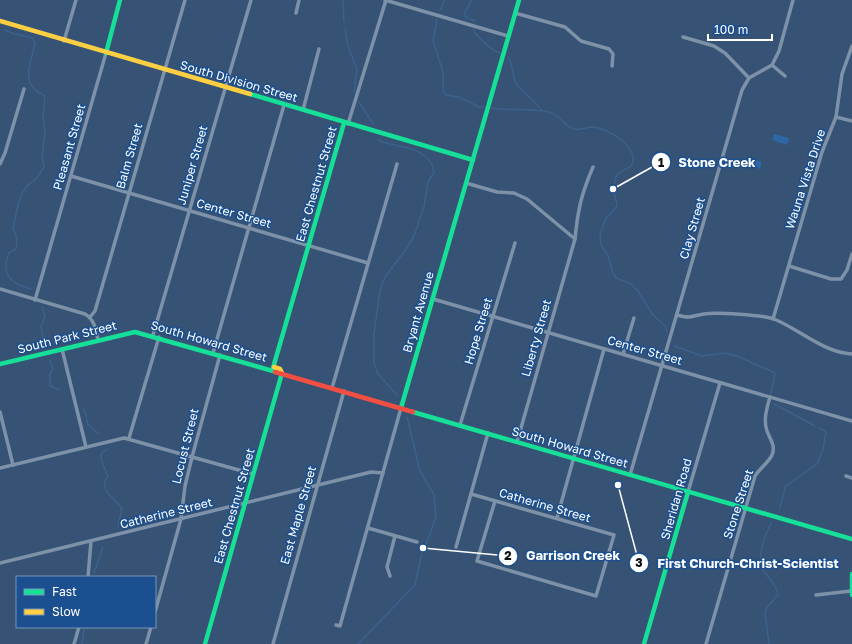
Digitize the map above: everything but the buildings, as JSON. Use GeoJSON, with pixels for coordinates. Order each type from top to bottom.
{"type":"FeatureCollection","features":[{"type":"Feature","properties":{"kind":"main road","name":"Pleasant Street"},"geometry":{"type":"LineString","coordinates":[[106,53],[120,0]]}},
{"type":"Feature","properties":{"kind":"main road","name":"Bryant Avenue"},"geometry":{"type":"LineString","coordinates":[[401,408],[519,0]]}},
{"type":"Feature","properties":{"kind":"main road","name":"South Division Street"},"geometry":{"type":"LineString","coordinates":[[0,21],[473,160]]}},
{"type":"Feature","properties":{"kind":"main road","name":"East Chestnut Street"},"geometry":{"type":"LineString","coordinates":[[273,369],[346,123]]}},
{"type":"Feature","properties":{"kind":"main road","name":"South Howard Street"},"geometry":{"type":"LineString","coordinates":[[139,332],[265,368],[280,368],[282,373],[332,388],[852,539]]}},
{"type":"Feature","properties":{"kind":"main road","name":"South Park Street"},"geometry":{"type":"LineString","coordinates":[[0,364],[127,333],[139,332]]}},
{"type":"Feature","properties":{"kind":"main road","name":"East Chestnut Street"},"geometry":{"type":"LineString","coordinates":[[205,644],[282,373]]}},
{"type":"Feature","properties":{"kind":"main road","name":"Sheridan Road"},"geometry":{"type":"LineString","coordinates":[[644,644],[688,492]]}},
{"type":"Feature","properties":{"kind":"main road"},"geometry":{"type":"LineString","coordinates":[[852,574],[852,593]]}},
{"type":"Feature","properties":{"kind":"street"},"geometry":{"type":"LineString","coordinates":[[64,41],[76,0]]}},
{"type":"Feature","properties":{"kind":"street","name":"Balm Street"},"geometry":{"type":"LineString","coordinates":[[90,317],[95,311],[185,0]]}},
{"type":"Feature","properties":{"kind":"street","name":"Juniper Street"},"geometry":{"type":"LineString","coordinates":[[153,335],[251,0]]}},
{"type":"Feature","properties":{"kind":"street"},"geometry":{"type":"LineString","coordinates":[[296,13],[299,0]]}},
{"type":"Feature","properties":{"kind":"street"},"geometry":{"type":"LineString","coordinates":[[386,0],[508,36]]}},
{"type":"Feature","properties":{"kind":"street","name":"East Chestnut Street"},"geometry":{"type":"LineString","coordinates":[[346,123],[386,0]]}},
{"type":"Feature","properties":{"kind":"street"},"geometry":{"type":"LineString","coordinates":[[683,38],[714,46],[725,53],[749,78],[772,65],[779,51],[793,0]]}},
{"type":"Feature","properties":{"kind":"street"},"geometry":{"type":"LineString","coordinates":[[515,13],[565,27],[581,41],[609,49],[613,54],[612,66]]}},
{"type":"Feature","properties":{"kind":"street","name":"Wauna Vista Drive"},"geometry":{"type":"LineString","coordinates":[[773,319],[822,152],[836,117],[842,74],[852,46]]}},
{"type":"Feature","properties":{"kind":"street"},"geometry":{"type":"LineString","coordinates":[[303,110],[319,49]]}},
{"type":"Feature","properties":{"kind":"street","name":"Pleasant Street"},"geometry":{"type":"LineString","coordinates":[[35,300],[106,53]]}},
{"type":"Feature","properties":{"kind":"street"},"geometry":{"type":"LineString","coordinates":[[772,65],[785,76]]}},
{"type":"Feature","properties":{"kind":"street","name":"Clay Street"},"geometry":{"type":"LineString","coordinates":[[630,475],[740,98],[749,78]]}},
{"type":"Feature","properties":{"kind":"street"},"geometry":{"type":"LineString","coordinates":[[0,164],[5,153],[24,89]]}},
{"type":"Feature","properties":{"kind":"street"},"geometry":{"type":"LineString","coordinates":[[213,353],[284,105]]}},
{"type":"Feature","properties":{"kind":"street"},"geometry":{"type":"LineString","coordinates":[[836,117],[852,121]]}},
{"type":"Feature","properties":{"kind":"street"},"geometry":{"type":"LineString","coordinates":[[332,388],[398,164]]}},
{"type":"Feature","properties":{"kind":"street","name":"Liberty Street"},"geometry":{"type":"LineString","coordinates":[[517,442],[575,239],[578,205],[593,167]]}},
{"type":"Feature","properties":{"kind":"street","name":"Center Street"},"geometry":{"type":"LineString","coordinates":[[71,176],[368,263]]}},
{"type":"Feature","properties":{"kind":"street"},"geometry":{"type":"LineString","coordinates":[[466,183],[497,192],[514,193],[527,199],[575,239]]}},
{"type":"Feature","properties":{"kind":"street","name":"Hope Street"},"geometry":{"type":"LineString","coordinates":[[460,425],[515,243]]}},
{"type":"Feature","properties":{"kind":"street"},"geometry":{"type":"LineString","coordinates":[[789,266],[831,279],[842,279],[847,270],[852,254]]}},
{"type":"Feature","properties":{"kind":"street"},"geometry":{"type":"LineString","coordinates":[[0,289],[90,317],[94,323],[98,340]]}},
{"type":"Feature","properties":{"kind":"street","name":"Center Street"},"geometry":{"type":"LineString","coordinates":[[433,299],[852,421]]}},
{"type":"Feature","properties":{"kind":"street"},"geometry":{"type":"LineString","coordinates":[[677,315],[689,318],[704,314],[718,314],[773,319],[829,348],[852,354]]}},
{"type":"Feature","properties":{"kind":"street"},"geometry":{"type":"LineString","coordinates":[[623,354],[634,318]]}},
{"type":"Feature","properties":{"kind":"street"},"geometry":{"type":"LineString","coordinates":[[129,438],[159,337]]}},
{"type":"Feature","properties":{"kind":"street"},"geometry":{"type":"LineString","coordinates":[[62,348],[86,446]]}},
{"type":"Feature","properties":{"kind":"street"},"geometry":{"type":"LineString","coordinates":[[557,518],[604,349]]}},
{"type":"Feature","properties":{"kind":"street","name":"Locust Street"},"geometry":{"type":"LineString","coordinates":[[156,608],[181,519],[185,486],[220,355]]}},
{"type":"Feature","properties":{"kind":"street","name":"Sheridan Road"},"geometry":{"type":"LineString","coordinates":[[688,492],[720,383]]}},
{"type":"Feature","properties":{"kind":"street","name":"East Maple Street"},"geometry":{"type":"LineString","coordinates":[[273,644],[344,391]]}},
{"type":"Feature","properties":{"kind":"street","name":"Stone Street"},"geometry":{"type":"LineString","coordinates":[[706,644],[755,476],[760,467],[769,461],[773,454],[773,442],[767,432],[766,423],[766,411],[770,397]]}},
{"type":"Feature","properties":{"kind":"street","name":"Bryant Avenue"},"geometry":{"type":"LineString","coordinates":[[336,625],[340,626],[401,408]]}},
{"type":"Feature","properties":{"kind":"street"},"geometry":{"type":"LineString","coordinates":[[0,412],[13,464]]}},
{"type":"Feature","properties":{"kind":"street"},"geometry":{"type":"LineString","coordinates":[[456,547],[488,433]]}},
{"type":"Feature","properties":{"kind":"street"},"geometry":{"type":"LineString","coordinates":[[0,468],[120,438],[129,438],[253,474]]}},
{"type":"Feature","properties":{"kind":"street","name":"Catherine Street"},"geometry":{"type":"LineString","coordinates":[[0,564],[371,472],[383,473]]}},
{"type":"Feature","properties":{"kind":"street"},"geometry":{"type":"LineString","coordinates":[[846,476],[852,478]]}},
{"type":"Feature","properties":{"kind":"street","name":"Catherine Street"},"geometry":{"type":"LineString","coordinates":[[471,494],[614,535],[596,596],[478,561],[495,501]]}},
{"type":"Feature","properties":{"kind":"street"},"geometry":{"type":"LineString","coordinates":[[368,528],[417,542]]}},
{"type":"Feature","properties":{"kind":"street"},"geometry":{"type":"LineString","coordinates":[[390,576],[386,567],[395,536]]}},
{"type":"Feature","properties":{"kind":"street"},"geometry":{"type":"LineString","coordinates":[[88,576],[91,541]]}},
{"type":"Feature","properties":{"kind":"street"},"geometry":{"type":"LineString","coordinates":[[816,595],[852,593]]}},
{"type":"Feature","properties":{"kind":"street"},"geometry":{"type":"LineString","coordinates":[[74,644],[79,628]]}},
{"type":"Feature","properties":{"kind":"street"},"geometry":{"type":"LineString","coordinates":[[146,644],[151,628]]}},
{"type":"Feature","properties":{"kind":"shaded area"},"geometry":{"type":"Polygon","coordinates":[[[774,134],[789,138],[787,145],[772,140],[774,134]]]}},
{"type":"Feature","properties":{"kind":"shaded area"},"geometry":{"type":"Polygon","coordinates":[[[748,157],[762,162],[760,169],[746,164],[748,157]]]}},
{"type":"Feature","properties":{"kind":"waterway"},"geometry":{"type":"LineString","coordinates":[[343,0],[344,22]]}},
{"type":"Feature","properties":{"kind":"waterway"},"geometry":{"type":"LineString","coordinates":[[440,10],[445,0]]}},
{"type":"Feature","properties":{"kind":"waterway"},"geometry":{"type":"LineString","coordinates":[[471,0],[465,12],[465,16],[474,21]]}},
{"type":"Feature","properties":{"kind":"waterway"},"geometry":{"type":"LineString","coordinates":[[437,19],[433,41],[443,72],[443,90],[446,95],[459,97],[479,107],[483,107]]}},
{"type":"Feature","properties":{"kind":"waterway"},"geometry":{"type":"LineString","coordinates":[[345,28],[348,46],[357,69],[354,92]]}},
{"type":"Feature","properties":{"kind":"waterway"},"geometry":{"type":"LineString","coordinates":[[473,29],[485,43],[500,53]]}},
{"type":"Feature","properties":{"kind":"waterway"},"geometry":{"type":"LineString","coordinates":[[5,30],[33,38],[35,43],[29,71],[30,81],[32,86],[45,96],[43,116],[45,133],[42,156],[44,167],[36,179],[28,185],[22,193],[13,228],[17,239],[16,249],[9,253],[6,267],[9,277],[13,281],[31,289]]}},
{"type":"Feature","properties":{"kind":"waterway"},"geometry":{"type":"LineString","coordinates":[[508,57],[512,65],[514,80],[542,111]]}},
{"type":"Feature","properties":{"kind":"waterway"},"geometry":{"type":"LineString","coordinates":[[359,102],[373,124]]}},
{"type":"Feature","properties":{"kind":"waterway"},"geometry":{"type":"LineString","coordinates":[[491,108],[535,110],[553,113],[574,129],[595,127],[613,134],[629,147],[632,152],[633,162],[616,177],[614,190],[617,206],[605,220],[600,235],[601,245],[608,255],[616,278],[630,283],[638,291],[653,315],[666,327],[667,332]]}},
{"type":"Feature","properties":{"kind":"waterway"},"geometry":{"type":"LineString","coordinates":[[378,139],[382,142],[406,147],[421,153],[432,164],[434,172],[428,182],[424,207],[414,236],[385,277],[380,290],[374,334],[374,363],[378,374],[397,395]]}},
{"type":"Feature","properties":{"kind":"waterway"},"geometry":{"type":"LineString","coordinates":[[42,307],[45,317],[41,326],[44,344]]}},
{"type":"Feature","properties":{"kind":"waterway"},"geometry":{"type":"LineString","coordinates":[[674,346],[702,356],[724,353],[737,356],[775,373],[771,394]]}},
{"type":"Feature","properties":{"kind":"waterway"},"geometry":{"type":"LineString","coordinates":[[50,360],[53,369],[50,374],[50,386],[60,390]]}},
{"type":"Feature","properties":{"kind":"waterway"},"geometry":{"type":"LineString","coordinates":[[774,404],[815,426]]}},
{"type":"Feature","properties":{"kind":"waterway"},"geometry":{"type":"LineString","coordinates":[[84,409],[88,424],[99,434]]}},
{"type":"Feature","properties":{"kind":"waterway"},"geometry":{"type":"LineString","coordinates":[[358,644],[415,585],[423,548],[427,542],[436,516],[434,495],[420,471],[407,417]]}},
{"type":"Feature","properties":{"kind":"waterway"},"geometry":{"type":"LineString","coordinates":[[779,510],[786,486],[817,464],[823,450],[826,432],[819,428]]}},
{"type":"Feature","properties":{"kind":"waterway"},"geometry":{"type":"LineString","coordinates":[[107,449],[101,454],[101,459],[108,477],[105,480],[107,492],[122,508],[118,526]]}},
{"type":"Feature","properties":{"kind":"waterway"},"geometry":{"type":"LineString","coordinates":[[769,644],[765,613],[767,607],[778,595],[775,585],[762,567],[761,554],[771,523]]}},
{"type":"Feature","properties":{"kind":"waterway"},"geometry":{"type":"LineString","coordinates":[[94,573],[103,547]]}},
{"type":"Feature","properties":{"kind":"waterway"},"geometry":{"type":"LineString","coordinates":[[82,644],[84,629]]}},
{"type":"Feature","properties":{"kind":"traffic: fast"},"geometry":{"type":"LineString","coordinates":[[106,53],[120,0]]}},
{"type":"Feature","properties":{"kind":"traffic: fast"},"geometry":{"type":"LineString","coordinates":[[401,408],[519,0]]}},
{"type":"Feature","properties":{"kind":"traffic: fast"},"geometry":{"type":"LineString","coordinates":[[250,94],[473,160]]}},
{"type":"Feature","properties":{"kind":"traffic: fast"},"geometry":{"type":"LineString","coordinates":[[275,372],[273,368],[344,123]]}},
{"type":"Feature","properties":{"kind":"traffic: fast"},"geometry":{"type":"LineString","coordinates":[[0,364],[135,332],[273,371]]}},
{"type":"Feature","properties":{"kind":"traffic: fast"},"geometry":{"type":"LineString","coordinates":[[205,644],[282,373]]}},
{"type":"Feature","properties":{"kind":"traffic: fast"},"geometry":{"type":"LineString","coordinates":[[413,412],[852,539]]}},
{"type":"Feature","properties":{"kind":"traffic: fast"},"geometry":{"type":"LineString","coordinates":[[644,644],[688,492]]}},
{"type":"Feature","properties":{"kind":"traffic: fast"},"geometry":{"type":"LineString","coordinates":[[852,574],[852,595]]}},
{"type":"Feature","properties":{"kind":"traffic: slow"},"geometry":{"type":"LineString","coordinates":[[0,21],[250,94]]}},
{"type":"Feature","properties":{"kind":"traffic: slow"},"geometry":{"type":"LineString","coordinates":[[274,367],[280,369],[282,373]]}},
{"type":"Feature","properties":{"kind":"traffic: jam"},"geometry":{"type":"LineString","coordinates":[[275,372],[413,412]]}},
{"type":"Feature","properties":{"kind":"place","name":"Stone Creek"},"geometry":{"type":"Point","coordinates":[613,189]}},
{"type":"Feature","properties":{"kind":"place","name":"First Church-Christ-Scientist"},"geometry":{"type":"Point","coordinates":[618,485]}},
{"type":"Feature","properties":{"kind":"place","name":"Garrison Creek"},"geometry":{"type":"Point","coordinates":[423,548]}}]}
